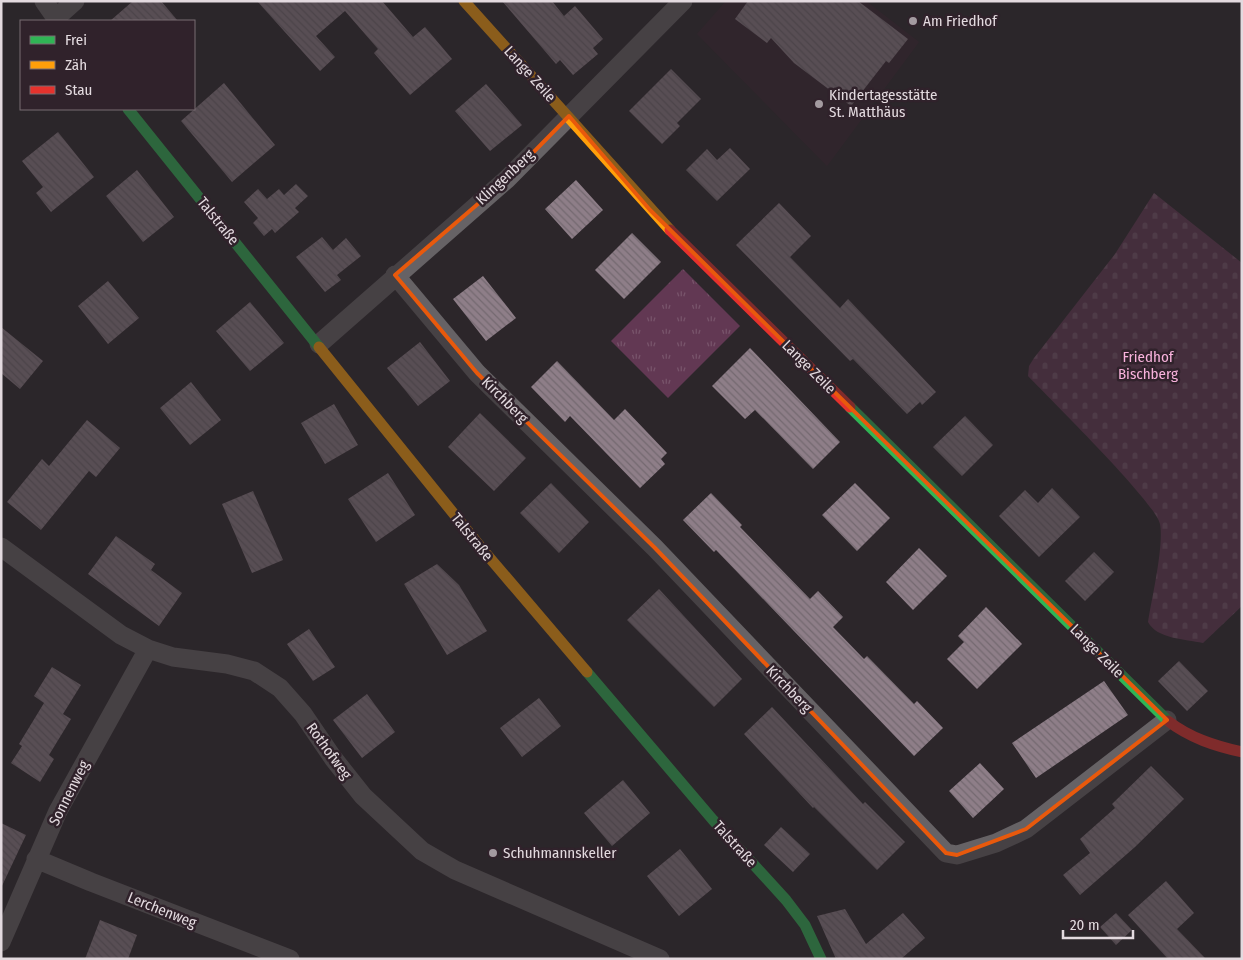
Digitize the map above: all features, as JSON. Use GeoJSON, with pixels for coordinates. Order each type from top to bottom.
{"type":"FeatureCollection","features":[{"type":"Feature","properties":{"kind":"street"},"geometry":{"type":"LineString","coordinates":[[44,1],[57,20],[75,1]]}},
{"type":"Feature","properties":{"kind":"street","name":"Lange Zeile"},"geometry":{"type":"LineString","coordinates":[[464,1],[569,116],[650,210],[1166,720]]}},
{"type":"Feature","properties":{"kind":"street","name":"Klingenberg"},"geometry":{"type":"LineString","coordinates":[[319,344],[395,274],[507,179],[683,1]]}},
{"type":"Feature","properties":{"kind":"street","name":"Talstraße"},"geometry":{"type":"LineString","coordinates":[[129,110],[483,550],[714,820],[786,900],[805,926],[821,959]]}},
{"type":"Feature","properties":{"kind":"street","name":"Kirchberg"},"geometry":{"type":"LineString","coordinates":[[395,274],[477,373],[655,548],[946,853],[957,855],[996,843],[1026,830],[1166,720]]}},
{"type":"Feature","properties":{"kind":"street","name":"Rothofweg"},"geometry":{"type":"LineString","coordinates":[[1,547],[121,634],[148,649],[173,657],[227,664],[254,671],[280,688],[303,714],[333,758],[363,796],[422,851],[455,870],[660,959]]}},
{"type":"Feature","properties":{"kind":"street","name":"Sonnenweg"},"geometry":{"type":"LineString","coordinates":[[1,942],[36,858],[91,750],[148,649]]}},
{"type":"Feature","properties":{"kind":"street"},"geometry":{"type":"LineString","coordinates":[[1166,720],[1177,730],[1193,738],[1242,752]]}},
{"type":"Feature","properties":{"kind":"street","name":"Lerchenweg"},"geometry":{"type":"LineString","coordinates":[[36,858],[165,912],[290,959]]}},
{"type":"Feature","properties":{"kind":"highlighted area"},"geometry":{"type":"Polygon","coordinates":[[[569,116],[650,210],[1167,720],[1026,829],[957,855],[946,853],[655,548],[477,373],[395,275],[507,179],[569,116]]]}},
{"type":"Feature","properties":{"kind":"shaded area","name":"Kindertagesstätte St. Matthäus"},"geometry":{"type":"Polygon","coordinates":[[[726,1],[866,1],[919,42],[827,166],[697,34],[726,1]]]}},
{"type":"Feature","properties":{"kind":"green space","name":"Friedhof Bischberg"},"geometry":{"type":"Polygon","coordinates":[[[1154,193],[1242,263],[1242,606],[1203,643],[1165,635],[1152,628],[1148,622],[1159,558],[1160,524],[1141,495],[1028,376],[1029,366],[1034,358],[1115,254],[1154,193]]]}},
{"type":"Feature","properties":{"kind":"green space"},"geometry":{"type":"Polygon","coordinates":[[[683,269],[740,326],[668,398],[611,341],[683,269]]]}},
{"type":"Feature","properties":{"kind":"building"},"geometry":{"type":"Polygon","coordinates":[[[133,1],[161,1],[177,20],[111,20],[133,1]]]}},
{"type":"Feature","properties":{"kind":"building"},"geometry":{"type":"Polygon","coordinates":[[[257,1],[382,1],[413,37],[425,27],[452,59],[410,95],[374,53],[378,49],[345,11],[316,36],[335,57],[320,71],[257,1]]]}},
{"type":"Feature","properties":{"kind":"building"},"geometry":{"type":"Polygon","coordinates":[[[502,1],[552,1],[564,16],[575,6],[603,39],[593,48],[598,54],[573,75],[560,60],[556,64],[502,1]]]}},
{"type":"Feature","properties":{"kind":"building"},"geometry":{"type":"Polygon","coordinates":[[[748,1],[858,1],[908,39],[889,63],[886,61],[851,106],[794,63],[771,38],[767,43],[735,19],[748,1]]]}},
{"type":"Feature","properties":{"kind":"building"},"geometry":{"type":"Polygon","coordinates":[[[671,69],[701,99],[677,123],[680,126],[662,144],[629,111],[671,69]]]}},
{"type":"Feature","properties":{"kind":"building"},"geometry":{"type":"Polygon","coordinates":[[[224,83],[275,145],[232,182],[181,121],[224,83]]]}},
{"type":"Feature","properties":{"kind":"building"},"geometry":{"type":"Polygon","coordinates":[[[486,84],[522,125],[490,151],[455,111],[486,84]]]}},
{"type":"Feature","properties":{"kind":"building"},"geometry":{"type":"Polygon","coordinates":[[[58,132],[94,177],[51,212],[36,193],[43,187],[22,161],[58,132]]]}},
{"type":"Feature","properties":{"kind":"building"},"geometry":{"type":"Polygon","coordinates":[[[730,148],[750,169],[717,201],[686,170],[707,149],[717,160],[730,148]]]}},
{"type":"Feature","properties":{"kind":"building"},"geometry":{"type":"Polygon","coordinates":[[[137,170],[174,217],[143,242],[106,196],[137,170]]]}},
{"type":"Feature","properties":{"kind":"building"},"geometry":{"type":"Polygon","coordinates":[[[576,180],[603,210],[572,239],[545,209],[576,180]]]}},
{"type":"Feature","properties":{"kind":"building"},"geometry":{"type":"Polygon","coordinates":[[[296,184],[308,196],[295,208],[299,212],[275,233],[272,229],[264,236],[253,223],[258,218],[244,202],[258,189],[267,199],[279,189],[284,195],[296,184]]]}},
{"type":"Feature","properties":{"kind":"building"},"geometry":{"type":"Polygon","coordinates":[[[779,203],[811,236],[790,257],[840,308],[848,299],[936,392],[922,405],[920,402],[907,414],[853,359],[850,361],[736,245],[779,203]]]}},
{"type":"Feature","properties":{"kind":"building"},"geometry":{"type":"Polygon","coordinates":[[[632,233],[661,262],[624,299],[595,270],[632,233]]]}},
{"type":"Feature","properties":{"kind":"building"},"geometry":{"type":"Polygon","coordinates":[[[322,237],[333,250],[346,238],[361,256],[337,275],[341,280],[325,292],[296,257],[322,237]]]}},
{"type":"Feature","properties":{"kind":"building"},"geometry":{"type":"Polygon","coordinates":[[[483,276],[516,318],[486,341],[453,299],[483,276]]]}},
{"type":"Feature","properties":{"kind":"building"},"geometry":{"type":"Polygon","coordinates":[[[108,281],[139,318],[108,344],[78,306],[108,281]]]}},
{"type":"Feature","properties":{"kind":"building"},"geometry":{"type":"Polygon","coordinates":[[[250,302],[284,343],[250,371],[216,331],[250,302]]]}},
{"type":"Feature","properties":{"kind":"building"},"geometry":{"type":"Polygon","coordinates":[[[1,327],[43,361],[20,389],[1,373],[1,327]]]}},
{"type":"Feature","properties":{"kind":"building"},"geometry":{"type":"Polygon","coordinates":[[[420,342],[450,381],[418,406],[387,368],[420,342]]]}},
{"type":"Feature","properties":{"kind":"building"},"geometry":{"type":"Polygon","coordinates":[[[750,348],[840,442],[813,469],[755,410],[745,419],[712,386],[750,348]]]}},
{"type":"Feature","properties":{"kind":"building"},"geometry":{"type":"Polygon","coordinates":[[[557,361],[614,420],[625,409],[667,453],[661,459],[665,464],[640,488],[570,416],[565,422],[531,387],[557,361]]]}},
{"type":"Feature","properties":{"kind":"building"},"geometry":{"type":"Polygon","coordinates":[[[191,382],[221,420],[190,445],[160,408],[191,382]]]}},
{"type":"Feature","properties":{"kind":"building"},"geometry":{"type":"Polygon","coordinates":[[[334,404],[358,445],[325,464],[301,423],[334,404]]]}},
{"type":"Feature","properties":{"kind":"building"},"geometry":{"type":"Polygon","coordinates":[[[480,413],[526,458],[494,491],[448,447],[480,413]]]}},
{"type":"Feature","properties":{"kind":"building"},"geometry":{"type":"Polygon","coordinates":[[[965,416],[993,445],[962,476],[933,447],[965,416]]]}},
{"type":"Feature","properties":{"kind":"building"},"geometry":{"type":"Polygon","coordinates":[[[87,420],[120,448],[96,477],[89,471],[41,530],[7,502],[42,459],[49,466],[87,420]]]}},
{"type":"Feature","properties":{"kind":"building"},"geometry":{"type":"Polygon","coordinates":[[[388,473],[415,515],[376,542],[348,499],[388,473]]]}},
{"type":"Feature","properties":{"kind":"building"},"geometry":{"type":"Polygon","coordinates":[[[551,483],[589,522],[559,553],[520,513],[551,483]]]}},
{"type":"Feature","properties":{"kind":"building"},"geometry":{"type":"Polygon","coordinates":[[[855,483],[890,518],[857,551],[822,515],[855,483]]]}},
{"type":"Feature","properties":{"kind":"building"},"geometry":{"type":"Polygon","coordinates":[[[1052,488],[1080,517],[1039,557],[999,516],[1025,490],[1038,503],[1052,488]]]}},
{"type":"Feature","properties":{"kind":"building"},"geometry":{"type":"Polygon","coordinates":[[[253,491],[283,560],[252,573],[222,504],[253,491]]]}},
{"type":"Feature","properties":{"kind":"building"},"geometry":{"type":"Polygon","coordinates":[[[711,493],[742,525],[740,527],[810,599],[818,591],[843,617],[833,627],[864,659],[867,656],[914,704],[917,701],[943,728],[914,756],[716,550],[714,552],[683,520],[711,493]]]}},
{"type":"Feature","properties":{"kind":"building"},"geometry":{"type":"Polygon","coordinates":[[[116,536],[155,564],[151,570],[182,593],[159,626],[88,574],[116,536]]]}},
{"type":"Feature","properties":{"kind":"building"},"geometry":{"type":"Polygon","coordinates":[[[919,548],[947,576],[913,610],[886,582],[919,548]]]}},
{"type":"Feature","properties":{"kind":"building"},"geometry":{"type":"Polygon","coordinates":[[[1094,552],[1114,572],[1085,601],[1065,581],[1094,552]]]}},
{"type":"Feature","properties":{"kind":"building"},"geometry":{"type":"Polygon","coordinates":[[[437,564],[459,585],[487,631],[447,655],[404,584],[437,564]]]}},
{"type":"Feature","properties":{"kind":"building"},"geometry":{"type":"Polygon","coordinates":[[[659,589],[742,679],[714,707],[627,620],[659,589]]]}},
{"type":"Feature","properties":{"kind":"building"},"geometry":{"type":"Polygon","coordinates":[[[986,607],[1022,644],[977,689],[947,659],[964,642],[958,636],[986,607]]]}},
{"type":"Feature","properties":{"kind":"building"},"geometry":{"type":"Polygon","coordinates":[[[309,629],[335,667],[313,681],[287,644],[309,629]]]}},
{"type":"Feature","properties":{"kind":"building"},"geometry":{"type":"Polygon","coordinates":[[[1179,661],[1208,691],[1187,711],[1158,681],[1179,661]]]}},
{"type":"Feature","properties":{"kind":"building"},"geometry":{"type":"Polygon","coordinates":[[[52,667],[81,685],[63,714],[71,719],[49,755],[54,759],[40,782],[11,763],[22,746],[19,744],[44,703],[34,696],[52,667]]]}},
{"type":"Feature","properties":{"kind":"building"},"geometry":{"type":"Polygon","coordinates":[[[1104,681],[1128,715],[1036,778],[1012,743],[1104,681]]]}},
{"type":"Feature","properties":{"kind":"building"},"geometry":{"type":"Polygon","coordinates":[[[367,694],[395,732],[362,758],[333,720],[367,694]]]}},
{"type":"Feature","properties":{"kind":"building"},"geometry":{"type":"Polygon","coordinates":[[[539,698],[561,726],[522,757],[500,728],[539,698]]]}},
{"type":"Feature","properties":{"kind":"building"},"geometry":{"type":"Polygon","coordinates":[[[772,707],[863,804],[865,802],[905,842],[877,870],[813,808],[744,734],[772,707]]]}},
{"type":"Feature","properties":{"kind":"building"},"geometry":{"type":"Polygon","coordinates":[[[980,763],[1004,789],[973,818],[949,791],[980,763]]]}},
{"type":"Feature","properties":{"kind":"building"},"geometry":{"type":"Polygon","coordinates":[[[1151,766],[1184,799],[1135,847],[1080,895],[1063,875],[1090,853],[1080,839],[1115,808],[1112,804],[1151,766]]]}},
{"type":"Feature","properties":{"kind":"building"},"geometry":{"type":"Polygon","coordinates":[[[623,780],[650,813],[612,846],[584,813],[623,780]]]}},
{"type":"Feature","properties":{"kind":"building"},"geometry":{"type":"Polygon","coordinates":[[[1,823],[26,835],[1,888],[1,823]]]}},
{"type":"Feature","properties":{"kind":"building"},"geometry":{"type":"Polygon","coordinates":[[[781,827],[810,854],[793,872],[764,845],[781,827]]]}},
{"type":"Feature","properties":{"kind":"building"},"geometry":{"type":"Polygon","coordinates":[[[680,849],[712,889],[679,916],[647,876],[680,849]]]}},
{"type":"Feature","properties":{"kind":"building"},"geometry":{"type":"Polygon","coordinates":[[[1166,881],[1194,913],[1177,929],[1206,959],[1168,959],[1128,915],[1166,881]]]}},
{"type":"Feature","properties":{"kind":"building"},"geometry":{"type":"Polygon","coordinates":[[[845,909],[866,944],[903,913],[925,938],[901,959],[836,959],[817,916],[845,909]]]}},
{"type":"Feature","properties":{"kind":"building"},"geometry":{"type":"Polygon","coordinates":[[[1116,913],[1132,930],[1116,945],[1100,927],[1116,913]]]}},
{"type":"Feature","properties":{"kind":"building"},"geometry":{"type":"Polygon","coordinates":[[[100,920],[137,935],[128,959],[85,959],[100,920]]]}},
{"type":"Feature","properties":{"kind":"traffic: fast"},"geometry":{"type":"LineString","coordinates":[[129,110],[319,347]]}},
{"type":"Feature","properties":{"kind":"traffic: fast"},"geometry":{"type":"LineString","coordinates":[[850,407],[1168,721]]}},
{"type":"Feature","properties":{"kind":"traffic: fast"},"geometry":{"type":"LineString","coordinates":[[587,672],[713,820],[786,900],[805,925],[821,959]]}},
{"type":"Feature","properties":{"kind":"traffic: slow"},"geometry":{"type":"LineString","coordinates":[[464,1],[670,230]]}},
{"type":"Feature","properties":{"kind":"traffic: slow"},"geometry":{"type":"LineString","coordinates":[[319,347],[483,550],[587,672]]}},
{"type":"Feature","properties":{"kind":"traffic: jam"},"geometry":{"type":"LineString","coordinates":[[670,230],[850,407]]}},
{"type":"Feature","properties":{"kind":"traffic: jam"},"geometry":{"type":"LineString","coordinates":[[1168,721],[1203,741],[1242,752]]}},
{"type":"Feature","properties":{"kind":"place","name":"Am Friedhof"},"geometry":{"type":"Point","coordinates":[913,21]}},
{"type":"Feature","properties":{"kind":"place","name":"Kindertagesstätte St. Matthäus"},"geometry":{"type":"Point","coordinates":[819,104]}},
{"type":"Feature","properties":{"kind":"place","name":"Schuhmannskeller"},"geometry":{"type":"Point","coordinates":[493,853]}}]}
